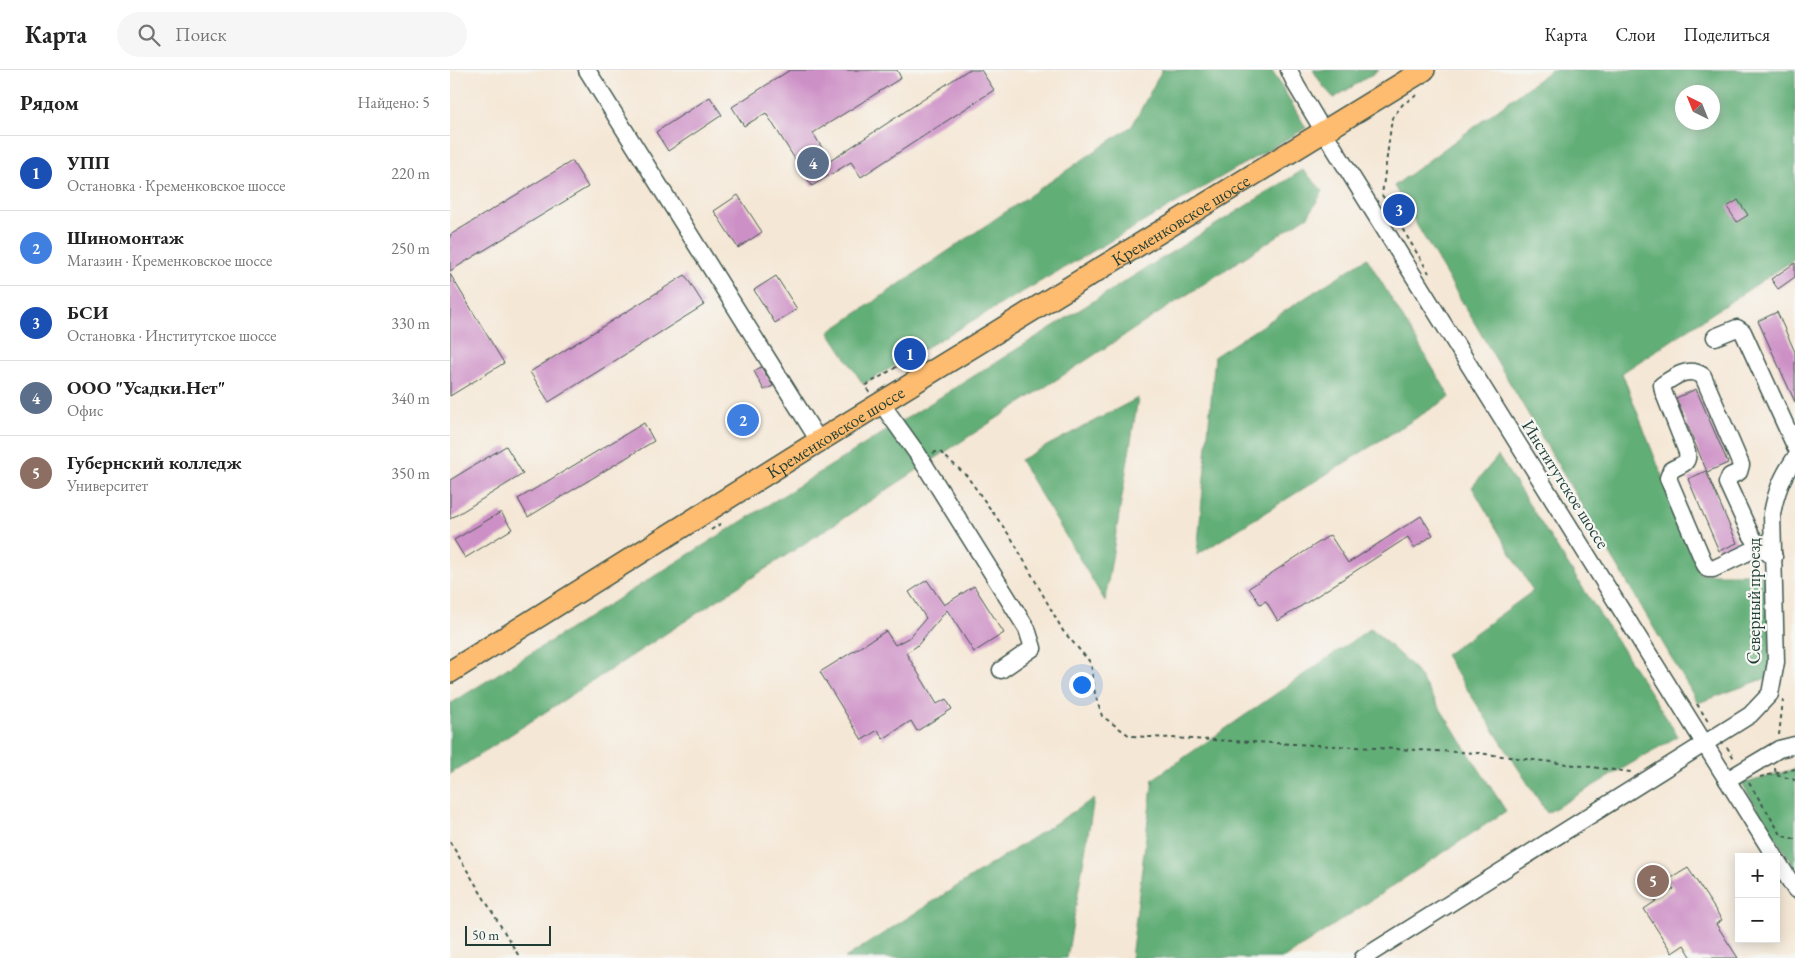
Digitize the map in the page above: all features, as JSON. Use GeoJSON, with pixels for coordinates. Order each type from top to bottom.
{"type":"FeatureCollection","features":[{"type":"Feature","properties":{"kind":"main road","name":"Кременковское шоссе"},"geometry":{"type":"LineString","coordinates":[[450,672],[819,441],[1324,132],[1424,80]]}},
{"type":"Feature","properties":{"kind":"street"},"geometry":{"type":"LineString","coordinates":[[587,70],[819,441]]}},
{"type":"Feature","properties":{"kind":"street","name":"Институтское шоссе"},"geometry":{"type":"LineString","coordinates":[[1289,70],[1324,132],[1710,739],[1727,780],[1772,853]]}},
{"type":"Feature","properties":{"kind":"street"},"geometry":{"type":"LineString","coordinates":[[1715,337],[1737,328],[1743,332],[1795,446]]}},
{"type":"Feature","properties":{"kind":"street"},"geometry":{"type":"LineString","coordinates":[[1759,546],[1713,570],[1708,569],[1705,565],[1668,478],[1671,470],[1686,463],[1688,459],[1662,385],[1678,375],[1688,371],[1697,371],[1704,376],[1742,465],[1739,472],[1730,476],[1727,483],[1750,533],[1759,546],[1774,558]]}},
{"type":"Feature","properties":{"kind":"street"},"geometry":{"type":"LineString","coordinates":[[881,403],[919,456],[1027,629],[1032,648],[1001,670]]}},
{"type":"Feature","properties":{"kind":"street","name":"Северный проезд"},"geometry":{"type":"LineString","coordinates":[[1363,958],[1750,715],[1770,694],[1776,662],[1772,514],[1776,492],[1795,458]]}},
{"type":"Feature","properties":{"kind":"street"},"geometry":{"type":"LineString","coordinates":[[1727,780],[1779,749],[1795,744]]}},
{"type":"Feature","properties":{"kind":"street","name":"Институтское шоссе"},"geometry":{"type":"LineString","coordinates":[[1780,866],[1795,889]]}},
{"type":"Feature","properties":{"kind":"path"},"geometry":{"type":"LineString","coordinates":[[1424,80],[1392,118],[1382,196],[1429,272]]}},
{"type":"Feature","properties":{"kind":"path"},"geometry":{"type":"LineString","coordinates":[[919,456],[939,451],[966,475],[1012,539],[1063,631],[1091,662],[1095,694],[1102,716],[1130,736],[1478,753],[1653,775]]}},
{"type":"Feature","properties":{"kind":"path"},"geometry":{"type":"LineString","coordinates":[[1696,702],[1710,739],[1727,746],[1737,763]]}},
{"type":"Feature","properties":{"kind":"path"},"geometry":{"type":"LineString","coordinates":[[1772,753],[1776,775]]}},
{"type":"Feature","properties":{"kind":"path"},"geometry":{"type":"LineString","coordinates":[[1757,778],[1795,769]]}},
{"type":"Feature","properties":{"kind":"path"},"geometry":{"type":"LineString","coordinates":[[1776,775],[1795,780]]}},
{"type":"Feature","properties":{"kind":"path"},"geometry":{"type":"LineString","coordinates":[[1747,780],[1782,836]]}},
{"type":"Feature","properties":{"kind":"path"},"geometry":{"type":"LineString","coordinates":[[450,842],[520,958]]}},
{"type":"Feature","properties":{"kind":"green space"},"geometry":{"type":"Polygon","coordinates":[[[1162,70],[1272,70],[1306,128],[863,384],[829,332],[1132,126],[1162,70]]]}},
{"type":"Feature","properties":{"kind":"green space"},"geometry":{"type":"Polygon","coordinates":[[[1313,70],[1379,70],[1334,98],[1323,86],[1313,70]]]}},
{"type":"Feature","properties":{"kind":"green space"},"geometry":{"type":"Polygon","coordinates":[[[1551,70],[1795,70],[1795,259],[1622,373],[1700,574],[1771,574],[1769,677],[1698,703],[1394,186],[1551,70]]]}},
{"type":"Feature","properties":{"kind":"green space"},"geometry":{"type":"Polygon","coordinates":[[[1303,170],[1323,191],[1308,216],[450,774],[450,704],[1303,170]]]}},
{"type":"Feature","properties":{"kind":"green space"},"geometry":{"type":"Polygon","coordinates":[[[1367,258],[1450,397],[1197,555],[1215,356],[1367,258]]]}},
{"type":"Feature","properties":{"kind":"green space"},"geometry":{"type":"Polygon","coordinates":[[[1138,398],[1105,601],[1020,460],[1138,398]]]}},
{"type":"Feature","properties":{"kind":"green space"},"geometry":{"type":"Polygon","coordinates":[[[1498,456],[1678,736],[1547,813],[1445,655],[1533,591],[1472,487],[1498,456]]]}},
{"type":"Feature","properties":{"kind":"green space"},"geometry":{"type":"Polygon","coordinates":[[[1371,628],[1414,668],[1506,811],[1284,958],[1131,958],[1153,779],[1371,628]]]}},
{"type":"Feature","properties":{"kind":"green space"},"geometry":{"type":"Polygon","coordinates":[[[1795,769],[1795,868],[1742,784],[1795,769]]]}},
{"type":"Feature","properties":{"kind":"green space"},"geometry":{"type":"Polygon","coordinates":[[[1093,799],[1067,958],[845,958],[1093,799]]]}},
{"type":"Feature","properties":{"kind":"building"},"geometry":{"type":"Polygon","coordinates":[[[790,70],[897,70],[901,78],[813,133],[830,161],[968,70],[981,70],[994,90],[861,177],[851,162],[812,186],[766,113],[744,126],[732,107],[790,70]]]}},
{"type":"Feature","properties":{"kind":"building"},"geometry":{"type":"Polygon","coordinates":[[[710,97],[722,115],[668,151],[656,132],[710,97]]]}},
{"type":"Feature","properties":{"kind":"building"},"geometry":{"type":"Polygon","coordinates":[[[572,161],[588,187],[450,271],[450,235],[572,161]]]}},
{"type":"Feature","properties":{"kind":"building"},"geometry":{"type":"Polygon","coordinates":[[[738,195],[762,232],[738,248],[714,211],[738,195]]]}},
{"type":"Feature","properties":{"kind":"building"},"geometry":{"type":"Polygon","coordinates":[[[1738,200],[1748,215],[1737,222],[1727,207],[1738,200]]]}},
{"type":"Feature","properties":{"kind":"building"},"geometry":{"type":"Polygon","coordinates":[[[1795,263],[1795,277],[1778,289],[1771,279],[1795,263]]]}},
{"type":"Feature","properties":{"kind":"building"},"geometry":{"type":"Polygon","coordinates":[[[450,274],[504,363],[450,396],[450,274]]]}},
{"type":"Feature","properties":{"kind":"building"},"geometry":{"type":"Polygon","coordinates":[[[685,275],[704,305],[549,402],[530,372],[685,275]]]}},
{"type":"Feature","properties":{"kind":"building"},"geometry":{"type":"Polygon","coordinates":[[[776,276],[797,309],[775,323],[754,290],[776,276]]]}},
{"type":"Feature","properties":{"kind":"building"},"geometry":{"type":"Polygon","coordinates":[[[1777,312],[1795,352],[1795,402],[1758,321],[1777,312]]]}},
{"type":"Feature","properties":{"kind":"building"},"geometry":{"type":"Polygon","coordinates":[[[761,367],[773,386],[764,390],[754,371],[761,367]]]}},
{"type":"Feature","properties":{"kind":"building"},"geometry":{"type":"Polygon","coordinates":[[[1696,389],[1728,463],[1707,472],[1676,398],[1696,389]]]}},
{"type":"Feature","properties":{"kind":"building"},"geometry":{"type":"Polygon","coordinates":[[[644,423],[654,441],[528,517],[518,499],[644,423]]]}},
{"type":"Feature","properties":{"kind":"building"},"geometry":{"type":"Polygon","coordinates":[[[506,446],[523,474],[450,519],[450,480],[506,446]]]}},
{"type":"Feature","properties":{"kind":"building"},"geometry":{"type":"Polygon","coordinates":[[[1706,471],[1737,543],[1719,551],[1688,479],[1706,471]]]}},
{"type":"Feature","properties":{"kind":"building"},"geometry":{"type":"Polygon","coordinates":[[[501,512],[512,529],[465,558],[454,540],[501,512]]]}},
{"type":"Feature","properties":{"kind":"building"},"geometry":{"type":"Polygon","coordinates":[[[1421,516],[1433,535],[1414,548],[1408,537],[1278,621],[1266,601],[1260,604],[1249,588],[1330,535],[1348,563],[1421,516]]]}},
{"type":"Feature","properties":{"kind":"building"},"geometry":{"type":"Polygon","coordinates":[[[927,580],[944,605],[974,586],[1004,633],[974,652],[947,610],[917,646],[906,653],[937,704],[946,699],[952,709],[917,731],[911,721],[883,739],[878,730],[862,740],[820,672],[886,631],[895,645],[910,637],[926,618],[909,592],[927,580]]]}},
{"type":"Feature","properties":{"kind":"building"},"geometry":{"type":"Polygon","coordinates":[[[1688,868],[1722,920],[1716,924],[1738,958],[1692,958],[1684,945],[1672,953],[1644,909],[1674,889],[1668,880],[1688,868]]]}},
{"type":"Feature","properties":{"kind":"place","name":"ООО \"Усадки.Нет\""},"geometry":{"type":"Point","coordinates":[813,163]}},
{"type":"Feature","properties":{"kind":"place","name":"БСИ"},"geometry":{"type":"Point","coordinates":[1399,210]}},
{"type":"Feature","properties":{"kind":"place","name":"УПП"},"geometry":{"type":"Point","coordinates":[910,354]}},
{"type":"Feature","properties":{"kind":"place","name":"Шиномонтаж"},"geometry":{"type":"Point","coordinates":[743,420]}},
{"type":"Feature","properties":{"kind":"place","name":"Губернский колледж"},"geometry":{"type":"Point","coordinates":[1653,881]}}]}
